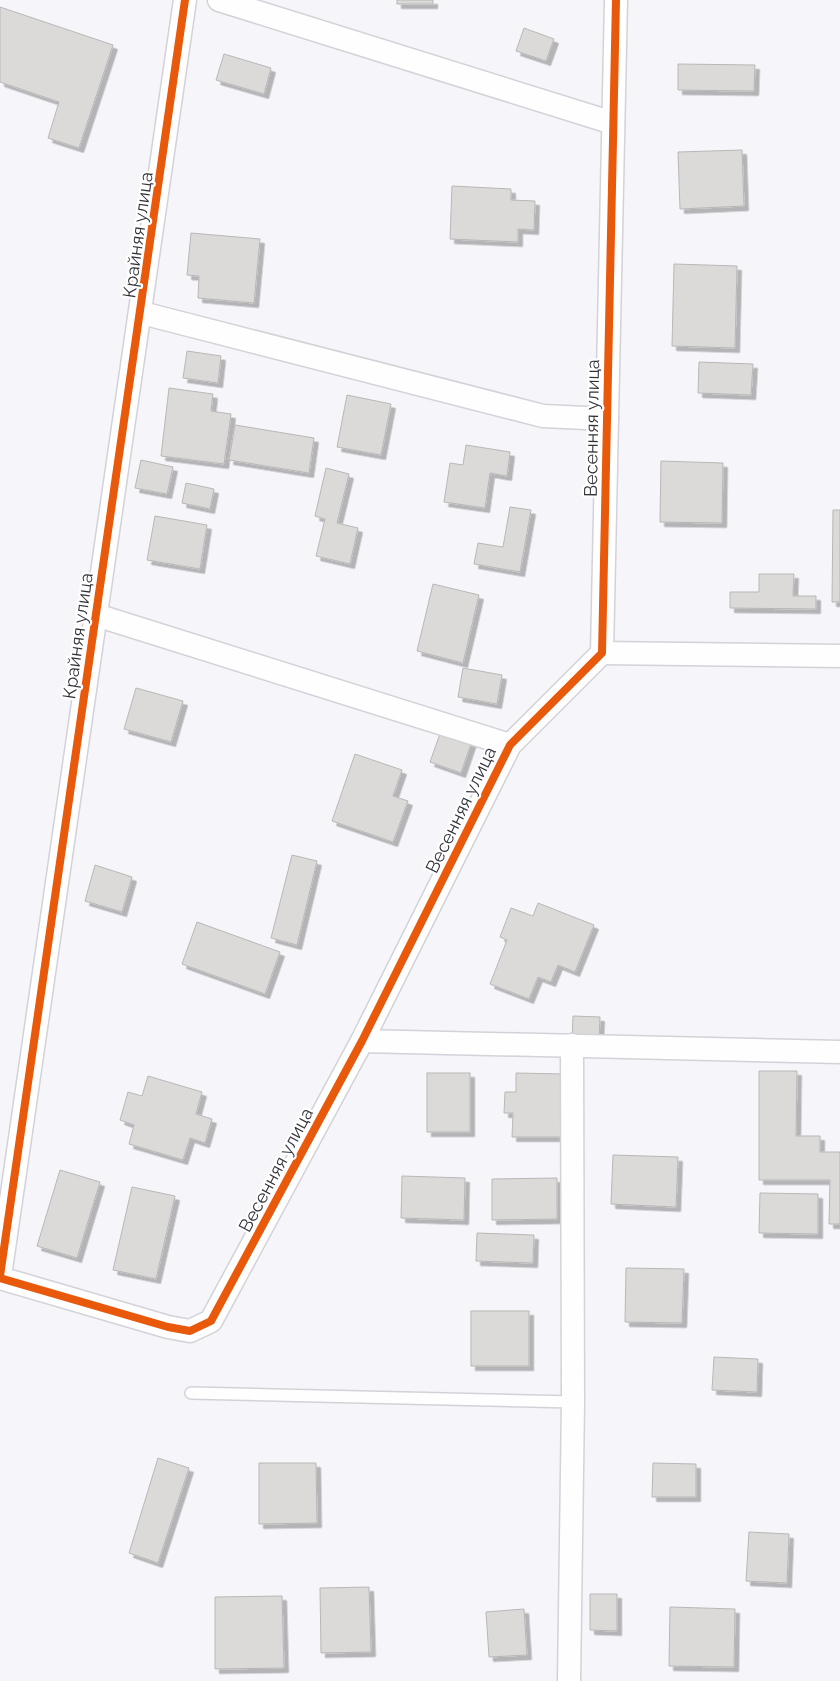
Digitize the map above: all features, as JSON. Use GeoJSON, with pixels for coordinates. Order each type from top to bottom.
{"type":"FeatureCollection","features":[{"type":"Feature","properties":{"kind":"street","name":"Крайняя улица"},"geometry":{"type":"LineString","coordinates":[[0,1277],[142,313],[185,0]]}},
{"type":"Feature","properties":{"kind":"street"},"geometry":{"type":"LineString","coordinates":[[219,0],[613,123]]}},
{"type":"Feature","properties":{"kind":"street","name":"Весенняя улица"},"geometry":{"type":"LineString","coordinates":[[0,1277],[168,1327],[190,1331],[212,1321],[362,1041],[510,745],[602,652],[616,0]]}},
{"type":"Feature","properties":{"kind":"street"},"geometry":{"type":"LineString","coordinates":[[142,313],[543,416],[607,419]]}},
{"type":"Feature","properties":{"kind":"street"},"geometry":{"type":"LineString","coordinates":[[96,615],[510,745]]}},
{"type":"Feature","properties":{"kind":"street"},"geometry":{"type":"LineString","coordinates":[[602,652],[840,656]]}},
{"type":"Feature","properties":{"kind":"street"},"geometry":{"type":"LineString","coordinates":[[362,1041],[840,1052]]}},
{"type":"Feature","properties":{"kind":"street"},"geometry":{"type":"LineString","coordinates":[[569,1681],[573,1402],[572,1045]]}},
{"type":"Feature","properties":{"kind":"lane"},"geometry":{"type":"LineString","coordinates":[[191,1393],[573,1402]]}},
{"type":"Feature","properties":{"kind":"building"},"geometry":{"type":"Polygon","coordinates":[[[397,0],[433,0],[433,4],[397,4],[397,0]]]}},
{"type":"Feature","properties":{"kind":"building"},"geometry":{"type":"Polygon","coordinates":[[[0,7],[113,45],[79,148],[48,138],[59,102],[0,82],[0,7]]]}},
{"type":"Feature","properties":{"kind":"building"},"geometry":{"type":"Polygon","coordinates":[[[524,28],[554,39],[546,61],[516,51],[524,28]]]}},
{"type":"Feature","properties":{"kind":"building"},"geometry":{"type":"Polygon","coordinates":[[[224,54],[271,68],[264,94],[216,80],[224,54]]]}},
{"type":"Feature","properties":{"kind":"building"},"geometry":{"type":"Polygon","coordinates":[[[678,64],[755,65],[754,91],[678,90],[678,64]]]}},
{"type":"Feature","properties":{"kind":"building"},"geometry":{"type":"Polygon","coordinates":[[[742,150],[744,206],[680,209],[678,152],[742,150]]]}},
{"type":"Feature","properties":{"kind":"building"},"geometry":{"type":"Polygon","coordinates":[[[452,186],[511,189],[511,200],[535,201],[534,230],[518,229],[518,242],[450,239],[452,186]]]}},
{"type":"Feature","properties":{"kind":"building"},"geometry":{"type":"Polygon","coordinates":[[[191,233],[260,239],[254,303],[198,298],[199,276],[187,275],[191,233]]]}},
{"type":"Feature","properties":{"kind":"building"},"geometry":{"type":"Polygon","coordinates":[[[674,264],[737,266],[735,348],[672,346],[674,264]]]}},
{"type":"Feature","properties":{"kind":"building"},"geometry":{"type":"Polygon","coordinates":[[[187,351],[221,356],[218,383],[183,378],[187,351]]]}},
{"type":"Feature","properties":{"kind":"building"},"geometry":{"type":"Polygon","coordinates":[[[699,362],[753,364],[751,395],[698,393],[699,362]]]}},
{"type":"Feature","properties":{"kind":"building"},"geometry":{"type":"Polygon","coordinates":[[[169,388],[213,394],[211,411],[231,414],[224,464],[161,456],[169,388]]]}},
{"type":"Feature","properties":{"kind":"building"},"geometry":{"type":"Polygon","coordinates":[[[347,395],[391,404],[381,455],[337,447],[347,395]]]}},
{"type":"Feature","properties":{"kind":"building"},"geometry":{"type":"Polygon","coordinates":[[[235,425],[314,438],[309,473],[229,460],[235,425]]]}},
{"type":"Feature","properties":{"kind":"building"},"geometry":{"type":"Polygon","coordinates":[[[466,445],[510,452],[507,476],[490,473],[485,508],[444,502],[450,463],[463,465],[466,445]]]}},
{"type":"Feature","properties":{"kind":"building"},"geometry":{"type":"Polygon","coordinates":[[[141,460],[173,467],[167,494],[135,488],[141,460]]]}},
{"type":"Feature","properties":{"kind":"building"},"geometry":{"type":"Polygon","coordinates":[[[661,461],[723,463],[722,523],[660,522],[661,461]]]}},
{"type":"Feature","properties":{"kind":"building"},"geometry":{"type":"Polygon","coordinates":[[[326,468],[349,474],[337,523],[358,528],[350,564],[316,556],[325,519],[315,516],[326,468]]]}},
{"type":"Feature","properties":{"kind":"building"},"geometry":{"type":"Polygon","coordinates":[[[186,483],[214,489],[210,509],[182,503],[186,483]]]}},
{"type":"Feature","properties":{"kind":"building"},"geometry":{"type":"Polygon","coordinates":[[[510,507],[531,510],[520,572],[474,564],[478,543],[503,547],[510,507]]]}},
{"type":"Feature","properties":{"kind":"building"},"geometry":{"type":"Polygon","coordinates":[[[833,510],[840,510],[840,602],[832,602],[833,510]]]}},
{"type":"Feature","properties":{"kind":"building"},"geometry":{"type":"Polygon","coordinates":[[[155,516],[207,525],[200,569],[147,560],[155,516]]]}},
{"type":"Feature","properties":{"kind":"building"},"geometry":{"type":"Polygon","coordinates":[[[759,574],[794,574],[793,596],[816,596],[816,609],[730,608],[730,592],[759,592],[759,574]]]}},
{"type":"Feature","properties":{"kind":"building"},"geometry":{"type":"Polygon","coordinates":[[[433,584],[479,595],[463,663],[417,651],[433,584]]]}},
{"type":"Feature","properties":{"kind":"building"},"geometry":{"type":"Polygon","coordinates":[[[463,668],[502,675],[497,704],[458,697],[463,668]]]}},
{"type":"Feature","properties":{"kind":"building"},"geometry":{"type":"Polygon","coordinates":[[[136,688],[183,701],[171,742],[124,729],[136,688]]]}},
{"type":"Feature","properties":{"kind":"building"},"geometry":{"type":"Polygon","coordinates":[[[442,728],[473,738],[461,773],[430,762],[442,728]]]}},
{"type":"Feature","properties":{"kind":"building"},"geometry":{"type":"Polygon","coordinates":[[[355,754],[402,770],[393,796],[408,801],[393,842],[332,821],[355,754]]]}},
{"type":"Feature","properties":{"kind":"building"},"geometry":{"type":"Polygon","coordinates":[[[292,855],[317,861],[297,945],[271,938],[292,855]]]}},
{"type":"Feature","properties":{"kind":"building"},"geometry":{"type":"Polygon","coordinates":[[[95,865],[132,877],[122,912],[85,901],[95,865]]]}},
{"type":"Feature","properties":{"kind":"building"},"geometry":{"type":"Polygon","coordinates":[[[538,903],[594,925],[575,972],[558,965],[551,982],[538,977],[529,999],[490,984],[507,940],[500,937],[511,908],[533,916],[538,903]]]}},
{"type":"Feature","properties":{"kind":"building"},"geometry":{"type":"Polygon","coordinates":[[[197,922],[280,952],[265,994],[182,964],[197,922]]]}},
{"type":"Feature","properties":{"kind":"building"},"geometry":{"type":"Polygon","coordinates":[[[573,1016],[600,1017],[599,1042],[572,1041],[573,1016]]]}},
{"type":"Feature","properties":{"kind":"building"},"geometry":{"type":"Polygon","coordinates":[[[759,1071],[797,1071],[796,1136],[820,1136],[820,1152],[840,1152],[840,1224],[829,1224],[830,1180],[759,1180],[759,1071]]]}},
{"type":"Feature","properties":{"kind":"building"},"geometry":{"type":"Polygon","coordinates":[[[427,1073],[470,1073],[470,1132],[427,1132],[427,1073]]]}},
{"type":"Feature","properties":{"kind":"building"},"geometry":{"type":"Polygon","coordinates":[[[516,1073],[563,1074],[562,1137],[512,1137],[513,1113],[504,1113],[505,1092],[516,1092],[516,1073]]]}},
{"type":"Feature","properties":{"kind":"building"},"geometry":{"type":"Polygon","coordinates":[[[148,1076],[202,1092],[196,1114],[212,1119],[205,1143],[190,1138],[183,1160],[129,1144],[134,1125],[120,1120],[128,1092],[142,1096],[148,1076]]]}},
{"type":"Feature","properties":{"kind":"building"},"geometry":{"type":"Polygon","coordinates":[[[613,1155],[678,1157],[676,1207],[611,1204],[613,1155]]]}},
{"type":"Feature","properties":{"kind":"building"},"geometry":{"type":"Polygon","coordinates":[[[60,1170],[100,1182],[77,1258],[37,1246],[60,1170]]]}},
{"type":"Feature","properties":{"kind":"building"},"geometry":{"type":"Polygon","coordinates":[[[402,1176],[465,1178],[464,1220],[401,1218],[402,1176]]]}},
{"type":"Feature","properties":{"kind":"building"},"geometry":{"type":"Polygon","coordinates":[[[557,1178],[557,1219],[492,1220],[492,1179],[557,1178]]]}},
{"type":"Feature","properties":{"kind":"building"},"geometry":{"type":"Polygon","coordinates":[[[132,1187],[175,1196],[156,1279],[113,1270],[132,1187]]]}},
{"type":"Feature","properties":{"kind":"building"},"geometry":{"type":"Polygon","coordinates":[[[760,1193],[818,1194],[818,1234],[759,1233],[760,1193]]]}},
{"type":"Feature","properties":{"kind":"building"},"geometry":{"type":"Polygon","coordinates":[[[477,1233],[534,1235],[533,1263],[476,1261],[477,1233]]]}},
{"type":"Feature","properties":{"kind":"building"},"geometry":{"type":"Polygon","coordinates":[[[626,1268],[684,1269],[682,1323],[625,1322],[626,1268]]]}},
{"type":"Feature","properties":{"kind":"building"},"geometry":{"type":"Polygon","coordinates":[[[471,1311],[529,1311],[529,1366],[471,1366],[471,1311]]]}},
{"type":"Feature","properties":{"kind":"building"},"geometry":{"type":"Polygon","coordinates":[[[714,1357],[758,1359],[757,1392],[712,1390],[714,1357]]]}},
{"type":"Feature","properties":{"kind":"building"},"geometry":{"type":"Polygon","coordinates":[[[158,1458],[189,1468],[158,1563],[129,1553],[158,1458]]]}},
{"type":"Feature","properties":{"kind":"building"},"geometry":{"type":"Polygon","coordinates":[[[259,1463],[316,1463],[317,1523],[259,1524],[259,1463]]]}},
{"type":"Feature","properties":{"kind":"building"},"geometry":{"type":"Polygon","coordinates":[[[653,1463],[696,1464],[696,1497],[652,1497],[653,1463]]]}},
{"type":"Feature","properties":{"kind":"building"},"geometry":{"type":"Polygon","coordinates":[[[749,1532],[789,1534],[787,1583],[746,1581],[749,1532]]]}},
{"type":"Feature","properties":{"kind":"building"},"geometry":{"type":"Polygon","coordinates":[[[369,1587],[371,1652],[321,1653],[320,1588],[369,1587]]]}},
{"type":"Feature","properties":{"kind":"building"},"geometry":{"type":"Polygon","coordinates":[[[590,1594],[617,1594],[617,1631],[590,1630],[590,1594]]]}},
{"type":"Feature","properties":{"kind":"building"},"geometry":{"type":"Polygon","coordinates":[[[282,1596],[284,1668],[215,1669],[215,1597],[282,1596]]]}},
{"type":"Feature","properties":{"kind":"building"},"geometry":{"type":"Polygon","coordinates":[[[670,1607],[735,1609],[734,1667],[669,1666],[670,1607]]]}},
{"type":"Feature","properties":{"kind":"building"},"geometry":{"type":"Polygon","coordinates":[[[524,1609],[527,1655],[489,1657],[486,1612],[524,1609]]]}},
{"type":"Feature","properties":{"kind":"cycle path"},"geometry":{"type":"LineString","coordinates":[[0,1276],[185,0]]}},
{"type":"Feature","properties":{"kind":"cycle path"},"geometry":{"type":"LineString","coordinates":[[0,1278],[168,1327],[190,1331],[211,1321],[362,1041],[510,745],[602,653],[616,0]]}}]}
